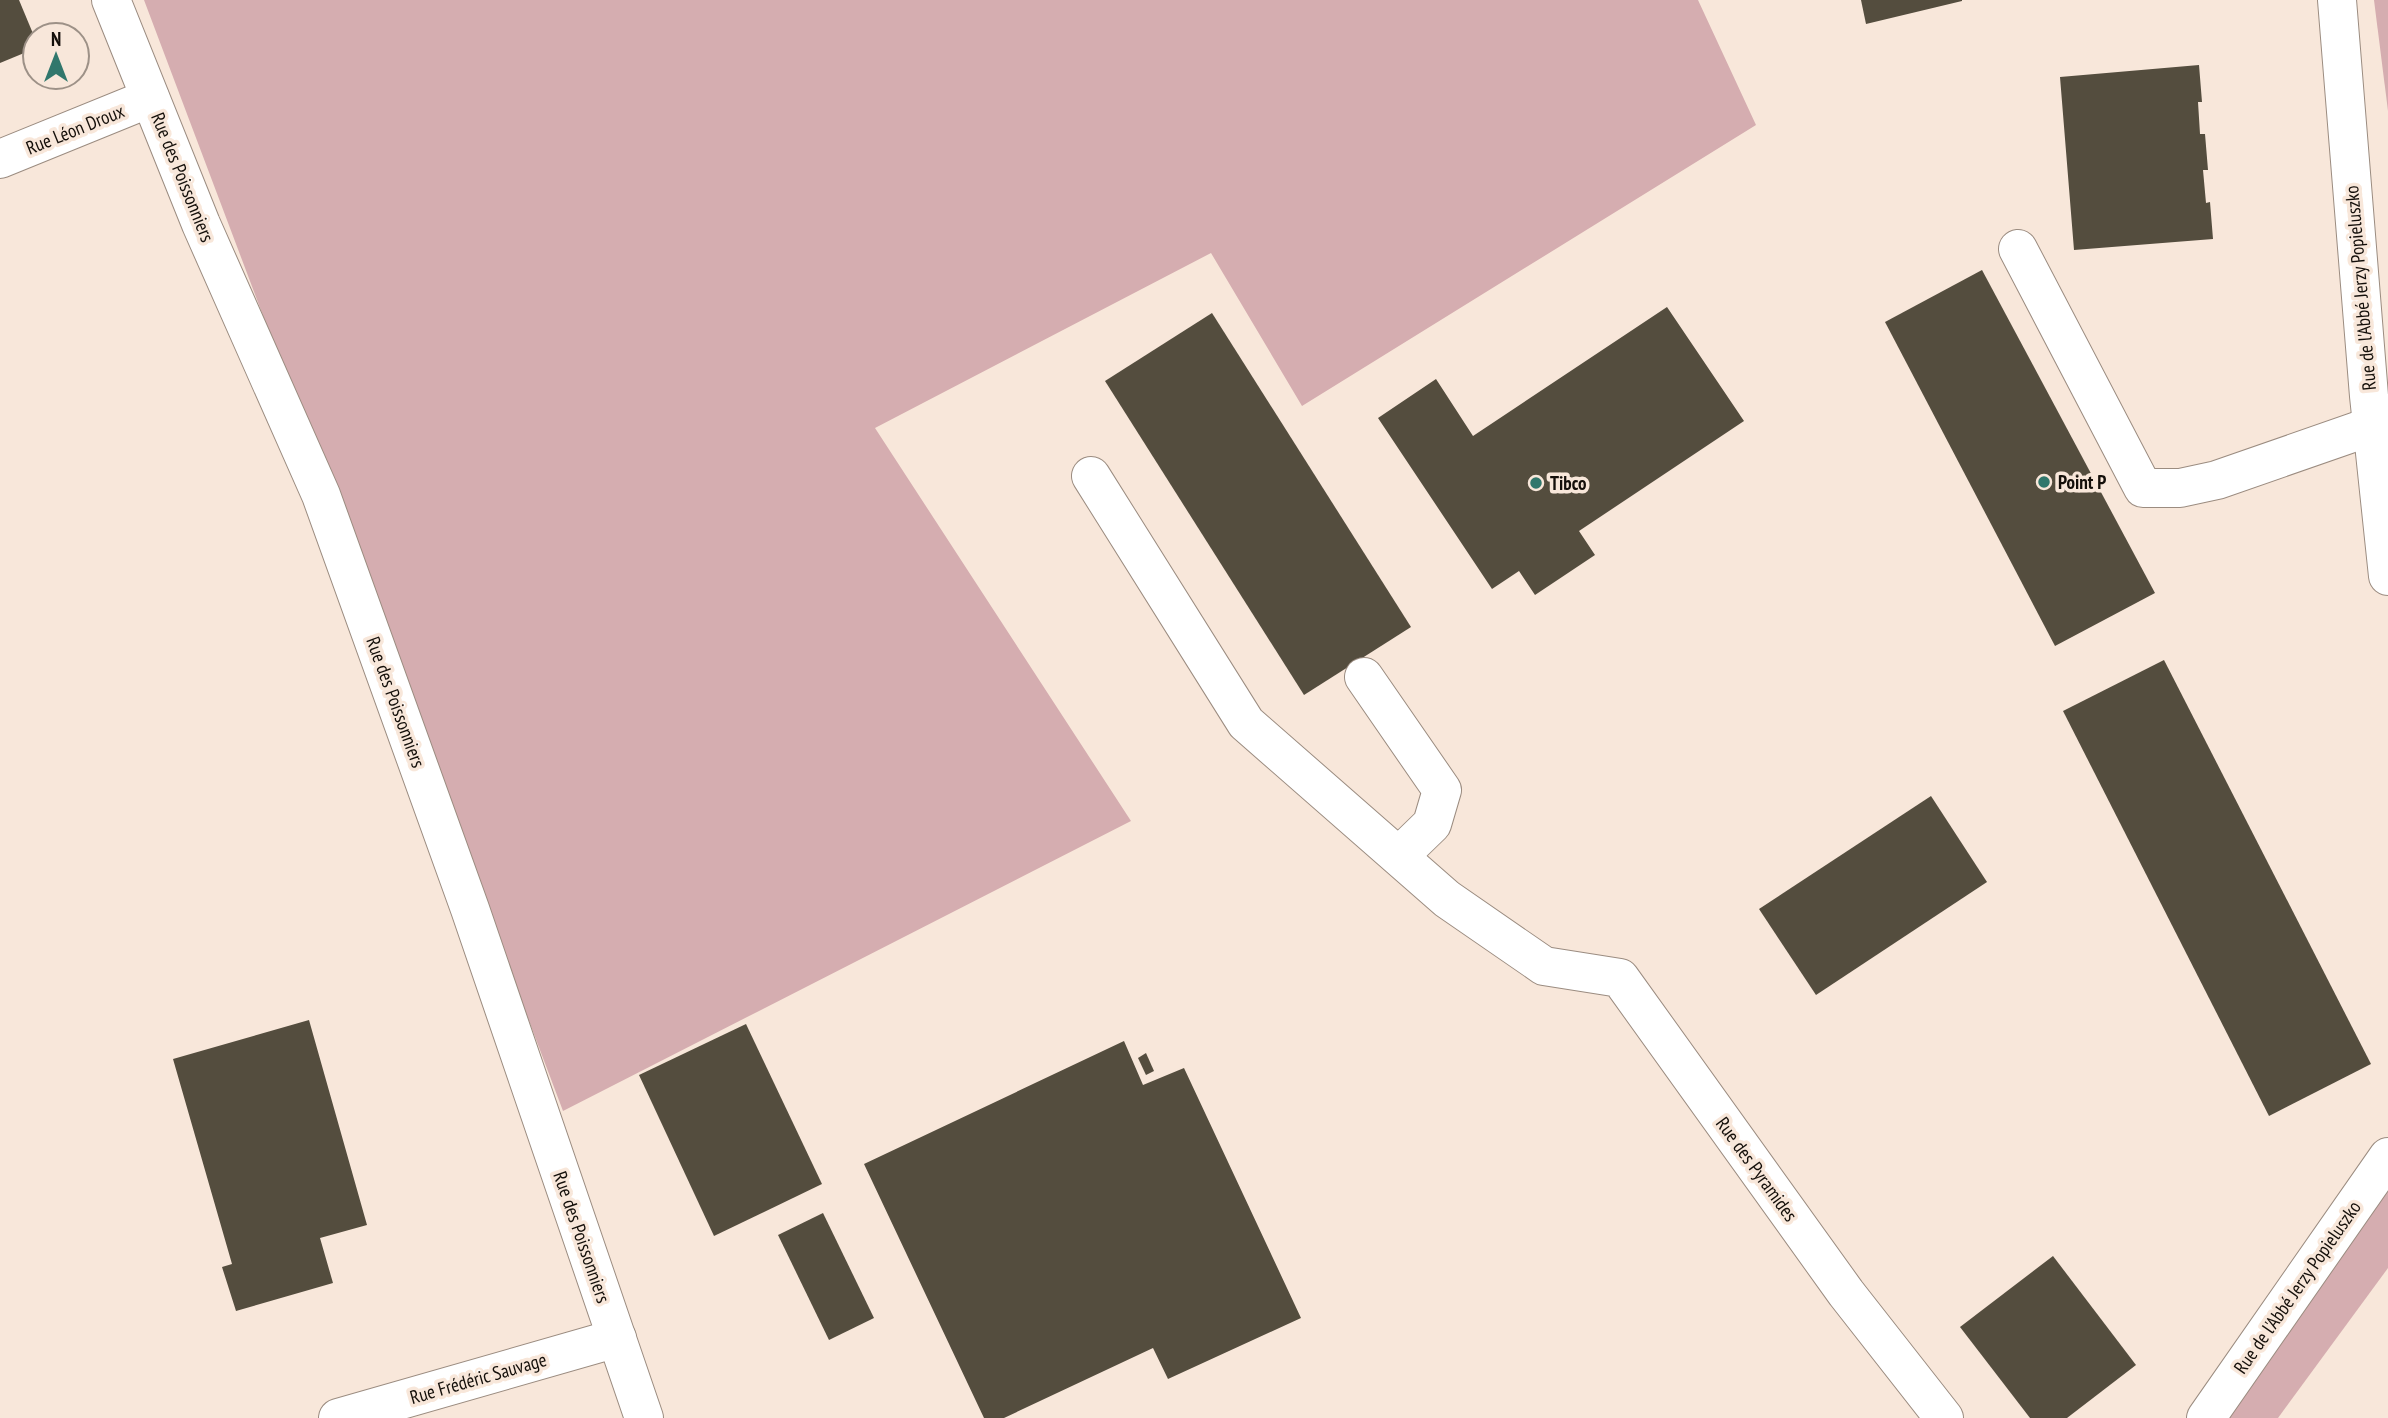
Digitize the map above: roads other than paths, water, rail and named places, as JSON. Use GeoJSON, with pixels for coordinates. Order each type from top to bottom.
{"type":"FeatureCollection","features":[{"type":"Feature","properties":{"kind":"street","name":"Rue des Poissonniers"},"geometry":{"type":"LineString","coordinates":[[111,0],[201,224],[321,495],[470,909],[644,1418]]}},
{"type":"Feature","properties":{"kind":"street","name":"Rue de l'Abbé Jerzy Popieluszko"},"geometry":{"type":"LineString","coordinates":[[2337,0],[2372,426],[2388,576]]}},
{"type":"Feature","properties":{"kind":"street","name":"Rue Léon Droux"},"geometry":{"type":"LineString","coordinates":[[0,159],[150,98]]}},
{"type":"Feature","properties":{"kind":"street"},"geometry":{"type":"LineString","coordinates":[[2018,249],[2143,488],[2180,488],[2217,480],[2372,426]]}},
{"type":"Feature","properties":{"kind":"street"},"geometry":{"type":"LineString","coordinates":[[1091,476],[1246,723],[1399,856],[1432,824],[1442,790],[1364,677]]}},
{"type":"Feature","properties":{"kind":"street","name":"Rue des Pyramides"},"geometry":{"type":"LineString","coordinates":[[1399,856],[1447,899],[1544,965],[1620,978],[1846,1293],[1944,1418]]}},
{"type":"Feature","properties":{"kind":"street","name":"Rue de l'Abbé Jerzy Popieluszko"},"geometry":{"type":"LineString","coordinates":[[2206,1418],[2388,1157]]}},
{"type":"Feature","properties":{"kind":"street","name":"Rue Frédéric Sauvage"},"geometry":{"type":"LineString","coordinates":[[338,1418],[617,1338]]}},
{"type":"Feature","properties":{"kind":"place","name":"Point P"},"geometry":{"type":"Point","coordinates":[2044,482]}},
{"type":"Feature","properties":{"kind":"place","name":"Tibco"},"geometry":{"type":"Point","coordinates":[1536,483]}}]}
